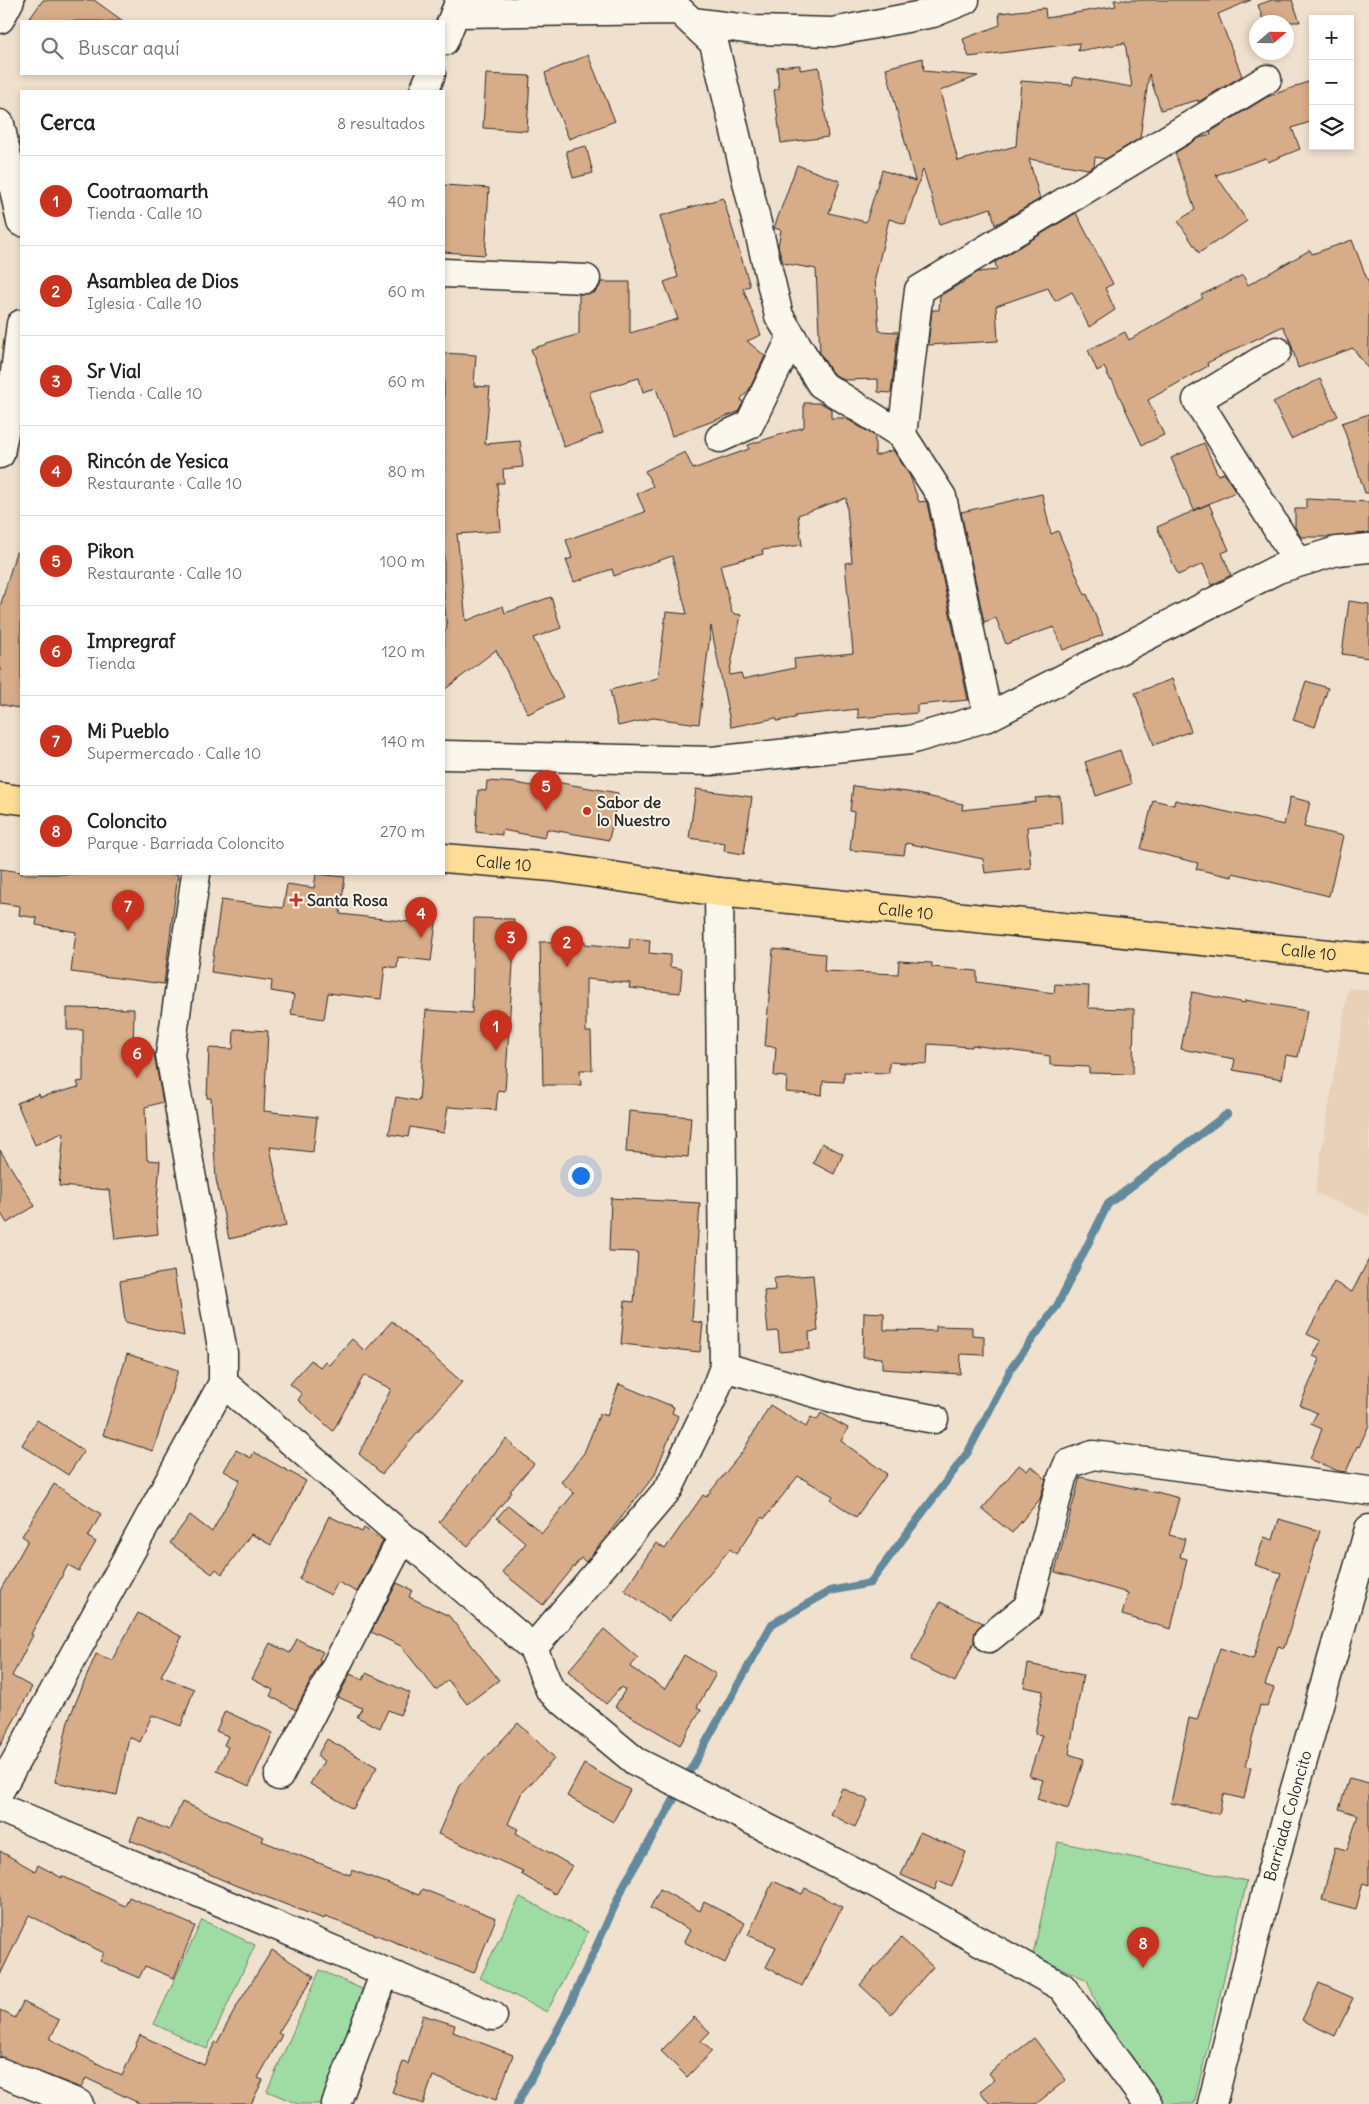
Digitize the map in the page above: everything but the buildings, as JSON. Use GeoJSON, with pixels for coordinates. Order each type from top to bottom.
{"type":"FeatureCollection","features":[{"type":"Feature","properties":{"kind":"main road"},"geometry":{"type":"LineString","coordinates":[[0,797],[20,800]]}},
{"type":"Feature","properties":{"kind":"main road","name":"Calle 10"},"geometry":{"type":"LineString","coordinates":[[445,858],[552,867],[719,892],[1369,958]]}},
{"type":"Feature","properties":{"kind":"street"},"geometry":{"type":"LineString","coordinates":[[0,19],[10,0]]}},
{"type":"Feature","properties":{"kind":"street"},"geometry":{"type":"LineString","coordinates":[[692,22],[755,30],[833,32],[933,13],[965,0]]}},
{"type":"Feature","properties":{"kind":"street"},"geometry":{"type":"LineString","coordinates":[[445,38],[457,7],[679,10],[714,43],[779,316],[821,384],[902,434],[942,497],[988,717]]}},
{"type":"Feature","properties":{"kind":"street"},"geometry":{"type":"LineString","coordinates":[[424,90],[431,75]]}},
{"type":"Feature","properties":{"kind":"street"},"geometry":{"type":"LineString","coordinates":[[902,434],[919,290],[1266,79]]}},
{"type":"Feature","properties":{"kind":"street"},"geometry":{"type":"LineString","coordinates":[[0,124],[20,217]]}},
{"type":"Feature","properties":{"kind":"street"},"geometry":{"type":"LineString","coordinates":[[445,273],[586,279]]}},
{"type":"Feature","properties":{"kind":"street"},"geometry":{"type":"LineString","coordinates":[[0,454],[14,380],[20,332]]}},
{"type":"Feature","properties":{"kind":"street"},"geometry":{"type":"LineString","coordinates":[[720,438],[750,425],[792,337]]}},
{"type":"Feature","properties":{"kind":"street"},"geometry":{"type":"LineString","coordinates":[[1277,351],[1197,400],[1298,562]]}},
{"type":"Feature","properties":{"kind":"street"},"geometry":{"type":"LineString","coordinates":[[445,755],[712,761],[910,740],[988,717],[1278,570],[1337,551],[1369,548]]}},
{"type":"Feature","properties":{"kind":"street"},"geometry":{"type":"LineString","coordinates":[[0,1790],[223,1383],[223,1353],[170,1055],[196,875]]}},
{"type":"Feature","properties":{"kind":"street"},"geometry":{"type":"LineString","coordinates":[[533,1648],[669,1488],[711,1401],[724,1367],[719,892]]}},
{"type":"Feature","properties":{"kind":"street"},"geometry":{"type":"LineString","coordinates":[[724,1367],[861,1406],[934,1419]]}},
{"type":"Feature","properties":{"kind":"street"},"geometry":{"type":"LineString","coordinates":[[223,1383],[533,1648],[550,1690],[635,1761],[877,1884],[1062,1987],[1148,2104]]}},
{"type":"Feature","properties":{"kind":"street"},"geometry":{"type":"LineString","coordinates":[[989,1638],[1028,1607],[1062,1478],[1068,1464],[1093,1455],[1369,1492]]}},
{"type":"Feature","properties":{"kind":"street","name":"Barriada Coloncito"},"geometry":{"type":"LineString","coordinates":[[1212,2104],[1269,1880],[1369,1530]]}},
{"type":"Feature","properties":{"kind":"street"},"geometry":{"type":"LineString","coordinates":[[279,1776],[403,1537]]}},
{"type":"Feature","properties":{"kind":"street"},"geometry":{"type":"LineString","coordinates":[[0,1808],[493,2016]]}},
{"type":"Feature","properties":{"kind":"street"},"geometry":{"type":"LineString","coordinates":[[336,2104],[385,1972]]}},
{"type":"Feature","properties":{"kind":"street"},"geometry":{"type":"LineString","coordinates":[[0,2072],[79,2104]]}},
{"type":"Feature","properties":{"kind":"shaded area"},"geometry":{"type":"Polygon","coordinates":[[[1348,988],[1369,991],[1369,1216],[1315,1193],[1348,988]]]}},
{"type":"Feature","properties":{"kind":"green space"},"geometry":{"type":"Polygon","coordinates":[[[1058,1842],[1247,1881],[1194,2104],[1162,2104],[1147,2092],[1114,2045],[1087,1980],[1033,1955],[1058,1842]]]}},
{"type":"Feature","properties":{"kind":"green space"},"geometry":{"type":"Polygon","coordinates":[[[520,1897],[588,1932],[547,2012],[480,1978],[520,1897]]]}},
{"type":"Feature","properties":{"kind":"green space"},"geometry":{"type":"Polygon","coordinates":[[[202,1920],[255,1945],[207,2049],[154,2024],[202,1920]]]}},
{"type":"Feature","properties":{"kind":"green space"},"geometry":{"type":"Polygon","coordinates":[[[320,1970],[373,1994],[325,2104],[298,2104],[267,2091],[320,1970]]]}},
{"type":"Feature","properties":{"kind":"waterway"},"geometry":{"type":"LineString","coordinates":[[517,2104],[564,2018],[625,1883],[772,1624],[830,1591],[870,1583],[968,1452],[1012,1367],[1057,1306],[1108,1204],[1227,1114]]}},
{"type":"Feature","properties":{"kind":"place","name":"Pikon"},"geometry":{"type":"Point","coordinates":[546,811]}},
{"type":"Feature","properties":{"kind":"place","name":"Sabor de lo Nuestro"},"geometry":{"type":"Point","coordinates":[587,811]}},
{"type":"Feature","properties":{"kind":"place","name":"Santa Rosa"},"geometry":{"type":"Point","coordinates":[296,900]}},
{"type":"Feature","properties":{"kind":"place","name":"Mi Pueblo"},"geometry":{"type":"Point","coordinates":[128,931]}},
{"type":"Feature","properties":{"kind":"place","name":"Rincón de Yesica"},"geometry":{"type":"Point","coordinates":[421,938]}},
{"type":"Feature","properties":{"kind":"place","name":"Sr Vial"},"geometry":{"type":"Point","coordinates":[511,962]}},
{"type":"Feature","properties":{"kind":"place","name":"Asamblea de Dios"},"geometry":{"type":"Point","coordinates":[567,967]}},
{"type":"Feature","properties":{"kind":"place","name":"Cootraomarth"},"geometry":{"type":"Point","coordinates":[496,1051]}},
{"type":"Feature","properties":{"kind":"place","name":"Impregraf"},"geometry":{"type":"Point","coordinates":[137,1078]}},
{"type":"Feature","properties":{"kind":"place","name":"Coloncito"},"geometry":{"type":"Point","coordinates":[1143,1968]}}]}
